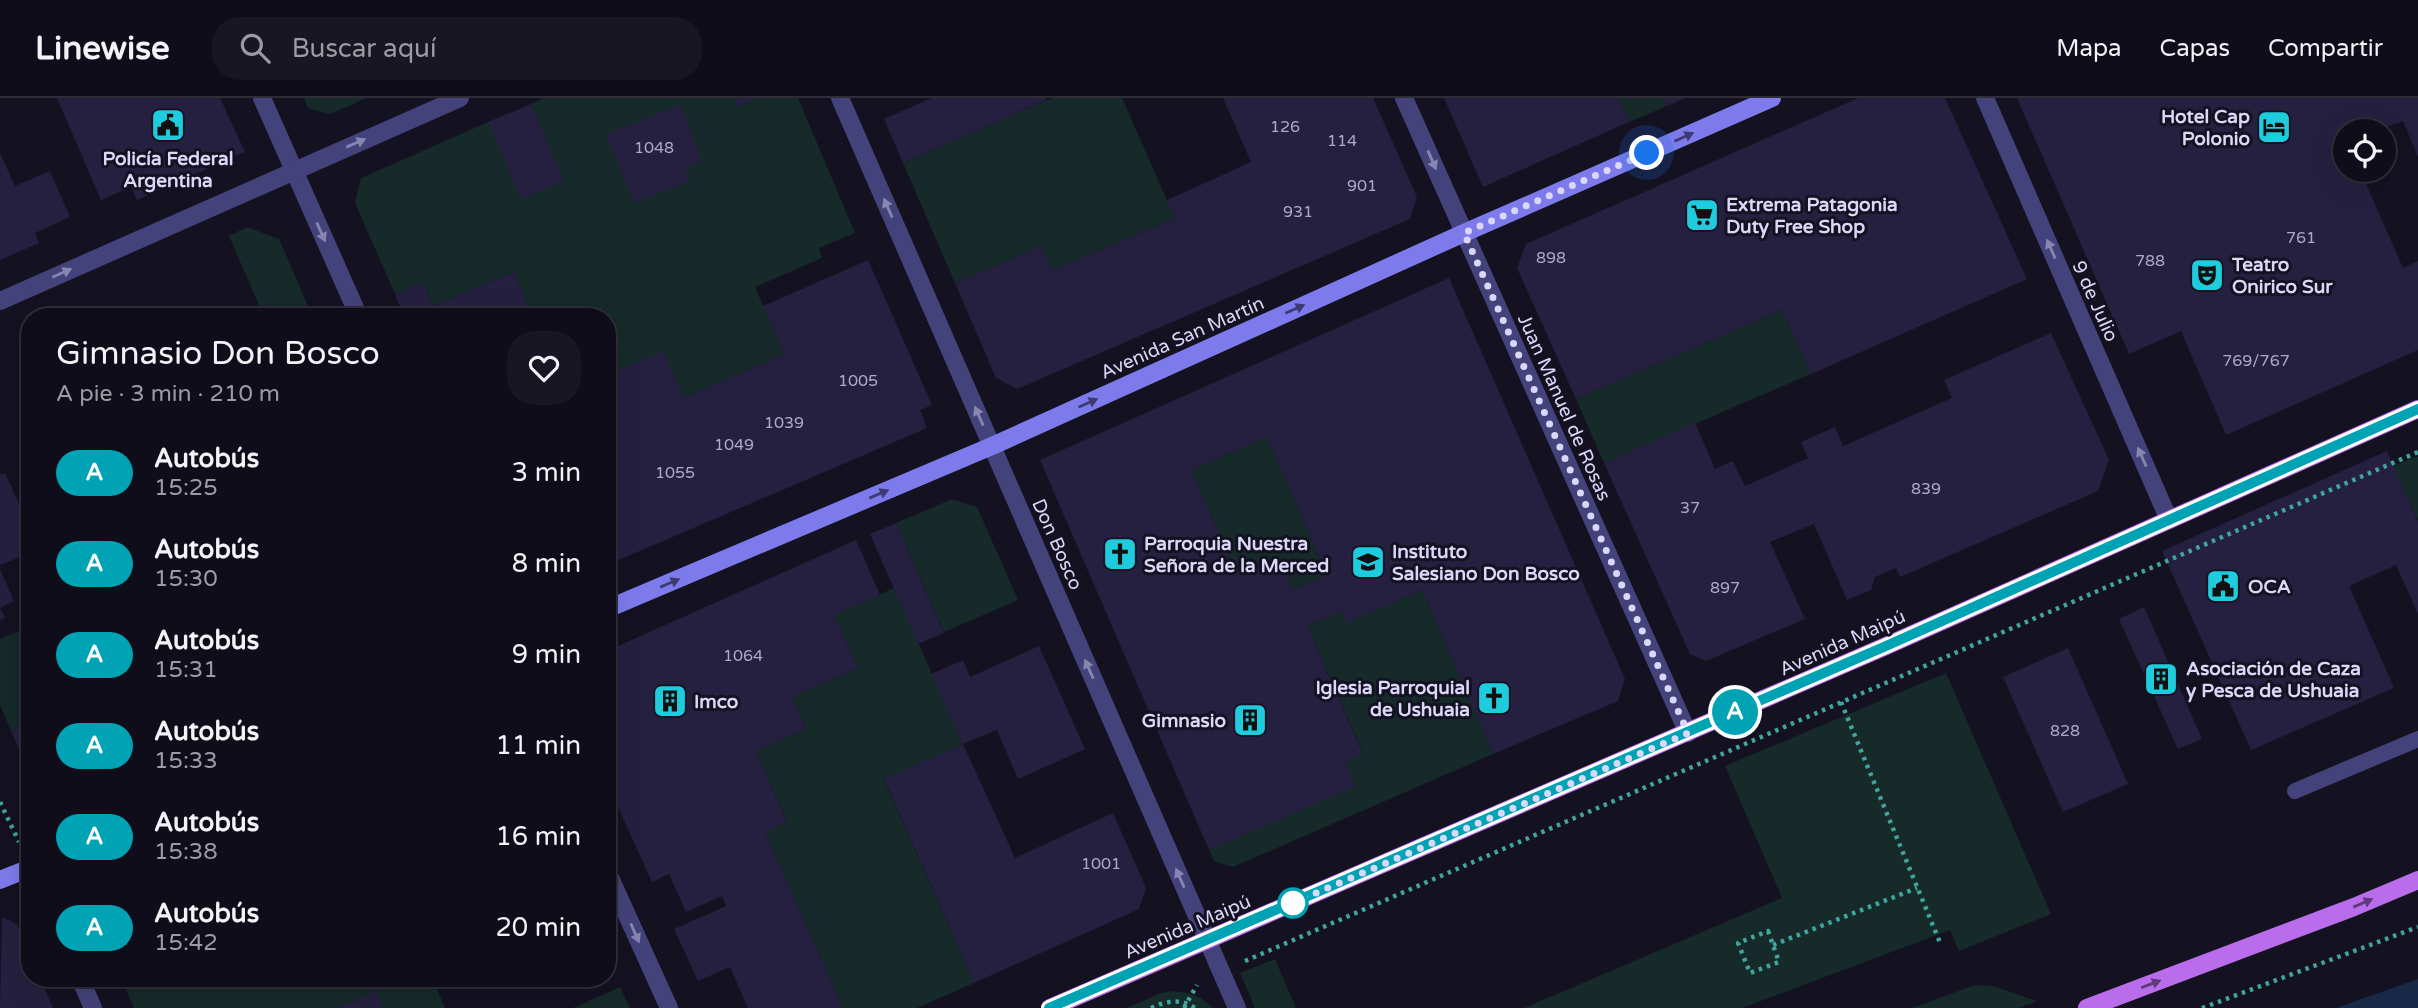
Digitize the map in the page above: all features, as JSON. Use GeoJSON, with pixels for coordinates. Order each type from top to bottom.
{"type":"FeatureCollection","features":[{"type":"Feature","properties":{"kind":"main road","name":"Avenida San Martín"},"geometry":{"type":"LineString","coordinates":[[616,605],[992,446],[1464,233],[1772,98]]}},
{"type":"Feature","properties":{"kind":"main road","name":"Avenida Maipú"},"geometry":{"type":"LineString","coordinates":[[1049,1008],[1688,733],[2418,409]]}},
{"type":"Feature","properties":{"kind":"main road"},"geometry":{"type":"LineString","coordinates":[[0,880],[21,864]]}},
{"type":"Feature","properties":{"kind":"main road"},"geometry":{"type":"LineString","coordinates":[[2087,1008],[2418,880]]}},
{"type":"Feature","properties":{"kind":"street"},"geometry":{"type":"LineString","coordinates":[[262,98],[355,308]]}},
{"type":"Feature","properties":{"kind":"street"},"geometry":{"type":"LineString","coordinates":[[0,301],[460,98]]}},
{"type":"Feature","properties":{"kind":"street","name":"Don Bosco"},"geometry":{"type":"LineString","coordinates":[[840,98],[1237,1008]]}},
{"type":"Feature","properties":{"kind":"street","name":"Juan Manuel de Rosas"},"geometry":{"type":"LineString","coordinates":[[1404,98],[1688,733]]}},
{"type":"Feature","properties":{"kind":"street","name":"9 de Julio"},"geometry":{"type":"LineString","coordinates":[[1985,98],[2169,520]]}},
{"type":"Feature","properties":{"kind":"street"},"geometry":{"type":"LineString","coordinates":[[616,891],[668,1008]]}},
{"type":"Feature","properties":{"kind":"street"},"geometry":{"type":"LineString","coordinates":[[84,987],[93,1008]]}},
{"type":"Feature","properties":{"kind":"lane"},"geometry":{"type":"LineString","coordinates":[[2295,791],[2418,739]]}},
{"type":"Feature","properties":{"kind":"path"},"geometry":{"type":"LineString","coordinates":[[1185,1006],[1190,993],[1201,981],[1221,971],[2418,452]]}},
{"type":"Feature","properties":{"kind":"path"},"geometry":{"type":"LineString","coordinates":[[1841,702],[1941,945]]}},
{"type":"Feature","properties":{"kind":"path"},"geometry":{"type":"LineString","coordinates":[[0,802],[21,847]]}},
{"type":"Feature","properties":{"kind":"path"},"geometry":{"type":"LineString","coordinates":[[1773,945],[1917,888]]}},
{"type":"Feature","properties":{"kind":"path"},"geometry":{"type":"LineString","coordinates":[[2202,1008],[2418,926]]}},
{"type":"Feature","properties":{"kind":"path"},"geometry":{"type":"LineString","coordinates":[[1768,931],[1773,945],[1779,962],[1750,973],[1738,943],[1768,931]]}},
{"type":"Feature","properties":{"kind":"path"},"geometry":{"type":"LineString","coordinates":[[1151,1008],[1171,1001],[1195,1008]]}},
{"type":"Feature","properties":{"kind":"green space"},"geometry":{"type":"Polygon","coordinates":[[[304,98],[367,98],[330,114],[308,108],[304,98]]]}},
{"type":"Feature","properties":{"kind":"green space"},"geometry":{"type":"Polygon","coordinates":[[[544,98],[798,98],[855,233],[819,248],[822,258],[755,287],[784,354],[684,398],[663,352],[616,371],[616,308],[529,308],[514,272],[433,306],[423,282],[395,294],[355,203],[361,178],[488,122],[563,180],[531,104],[544,98]]]}},
{"type":"Feature","properties":{"kind":"green space"},"geometry":{"type":"Polygon","coordinates":[[[1052,98],[1122,98],[1175,218],[1053,270],[1041,246],[955,283],[903,163],[1052,98]]]}},
{"type":"Feature","properties":{"kind":"green space"},"geometry":{"type":"Polygon","coordinates":[[[1618,98],[1663,98],[1667,106],[1629,122],[1618,98]]]}},
{"type":"Feature","properties":{"kind":"green space"},"geometry":{"type":"Polygon","coordinates":[[[247,227],[279,239],[309,308],[260,308],[229,236],[247,227]]]}},
{"type":"Feature","properties":{"kind":"green space"},"geometry":{"type":"Polygon","coordinates":[[[1782,310],[1811,374],[1604,463],[1576,399],[1782,310]]]}},
{"type":"Feature","properties":{"kind":"green space"},"geometry":{"type":"Polygon","coordinates":[[[1267,437],[1327,575],[1293,590],[1278,556],[1237,574],[1191,470],[1267,437]]]}},
{"type":"Feature","properties":{"kind":"green space"},"geometry":{"type":"Polygon","coordinates":[[[2418,457],[2418,520],[2393,466],[2418,457]]]}},
{"type":"Feature","properties":{"kind":"green space"},"geometry":{"type":"Polygon","coordinates":[[[952,499],[977,507],[1018,600],[944,632],[896,523],[952,499]]]}},
{"type":"Feature","properties":{"kind":"green space"},"geometry":{"type":"Polygon","coordinates":[[[894,588],[963,744],[884,780],[974,983],[917,1008],[843,1008],[765,832],[787,821],[756,751],[806,729],[792,697],[858,668],[834,615],[894,588]]]}},
{"type":"Feature","properties":{"kind":"green space"},"geometry":{"type":"Polygon","coordinates":[[[1422,590],[1493,754],[1233,867],[1214,861],[1209,850],[1345,761],[1363,753],[1307,626],[1342,611],[1348,622],[1422,590]]]}},
{"type":"Feature","properties":{"kind":"green space"},"geometry":{"type":"Polygon","coordinates":[[[21,630],[21,727],[11,731],[0,705],[0,639],[21,630]]]}},
{"type":"Feature","properties":{"kind":"green space"},"geometry":{"type":"Polygon","coordinates":[[[1946,673],[2051,914],[1959,951],[1950,930],[1742,1008],[1524,1008],[1782,898],[1725,766],[1946,673]]]}},
{"type":"Feature","properties":{"kind":"green space"},"geometry":{"type":"Polygon","coordinates":[[[1275,959],[1296,1008],[1255,1008],[1240,973],[1275,959]]]}},
{"type":"Feature","properties":{"kind":"green space"},"geometry":{"type":"Polygon","coordinates":[[[1972,986],[1993,986],[2037,1001],[2019,1008],[1912,1008],[1972,986]]]}},
{"type":"Feature","properties":{"kind":"green space"},"geometry":{"type":"Polygon","coordinates":[[[133,987],[374,987],[376,991],[386,987],[436,987],[445,1008],[383,1008],[375,992],[338,1008],[134,1008],[126,990],[133,987]]]}},
{"type":"Feature","properties":{"kind":"green space"},"geometry":{"type":"Polygon","coordinates":[[[620,987],[630,1008],[573,1008],[620,987]]]}},
{"type":"Feature","properties":{"kind":"green space"},"geometry":{"type":"Polygon","coordinates":[[[1173,991],[1194,995],[1213,1008],[1127,1008],[1161,993],[1173,991]]]}},
{"type":"Feature","properties":{"kind":"water"},"geometry":{"type":"Polygon","coordinates":[[[2418,979],[2418,1008],[2336,1008],[2418,979]]]}},
{"type":"Feature","properties":{"kind":"building","name":"Policía Federal Argentina"},"geometry":{"type":"Polygon","coordinates":[[[57,98],[220,98],[245,152],[137,200],[131,187],[101,200],[57,98]]]}},
{"type":"Feature","properties":{"kind":"building"},"geometry":{"type":"Polygon","coordinates":[[[734,98],[758,98],[738,107],[734,98]]]}},
{"type":"Feature","properties":{"kind":"building"},"geometry":{"type":"Polygon","coordinates":[[[932,98],[1047,100],[903,163],[884,119],[932,98]]]}},
{"type":"Feature","properties":{"kind":"building"},"geometry":{"type":"Polygon","coordinates":[[[1223,98],[1373,98],[1417,197],[1410,219],[1017,389],[996,378],[955,283],[1041,246],[1053,270],[1175,218],[1167,200],[1251,162],[1223,98]]]}},
{"type":"Feature","properties":{"kind":"building"},"geometry":{"type":"Polygon","coordinates":[[[1444,98],[1618,98],[1629,122],[1483,187],[1444,98]]]}},
{"type":"Feature","properties":{"kind":"building"},"geometry":{"type":"Polygon","coordinates":[[[1663,98],[1686,98],[1667,106],[1663,98]]]}},
{"type":"Feature","properties":{"kind":"building"},"geometry":{"type":"Polygon","coordinates":[[[1858,98],[1945,98],[2027,279],[1811,374],[1782,310],[1576,399],[1517,268],[1526,244],[1858,98]]]}},
{"type":"Feature","properties":{"kind":"building"},"geometry":{"type":"Polygon","coordinates":[[[2017,98],[2418,98],[2418,157],[2403,121],[2396,124],[2396,119],[2333,119],[2333,182],[2365,182],[2403,268],[2418,261],[2418,350],[2226,435],[2181,331],[2129,354],[2017,98]]]}},
{"type":"Feature","properties":{"kind":"building"},"geometry":{"type":"Polygon","coordinates":[[[531,104],[564,181],[521,199],[488,122],[531,104]]]}},
{"type":"Feature","properties":{"kind":"building"},"geometry":{"type":"Polygon","coordinates":[[[680,105],[702,161],[685,168],[690,181],[634,203],[606,134],[680,105]]]}},
{"type":"Feature","properties":{"kind":"building"},"geometry":{"type":"Polygon","coordinates":[[[0,153],[15,186],[50,171],[70,217],[35,233],[39,243],[0,260],[0,153]]]}},
{"type":"Feature","properties":{"kind":"building"},"geometry":{"type":"Polygon","coordinates":[[[868,260],[932,405],[920,410],[927,428],[616,561],[616,371],[663,351],[684,398],[784,354],[763,306],[868,260]]]}},
{"type":"Feature","properties":{"kind":"building"},"geometry":{"type":"Polygon","coordinates":[[[514,272],[529,308],[400,308],[395,294],[423,282],[433,306],[514,272]]]}},
{"type":"Feature","properties":{"kind":"building","name":"Instituto Salesiano Don Bosco"},"geometry":{"type":"Polygon","coordinates":[[[1449,278],[1625,679],[1618,701],[1493,754],[1422,590],[1347,623],[1342,611],[1307,626],[1363,754],[1345,761],[1356,786],[1209,850],[1040,460],[1449,278]],[[1267,437],[1191,470],[1237,574],[1278,556],[1293,590],[1327,575],[1267,437]]]}},
{"type":"Feature","properties":{"kind":"building"},"geometry":{"type":"Polygon","coordinates":[[[2051,333],[2109,460],[2098,491],[1900,577],[1896,568],[1875,577],[1871,590],[1847,600],[1814,524],[1770,542],[1805,619],[1706,661],[1690,654],[1604,463],[1695,423],[1715,469],[1733,461],[1745,486],[1808,458],[1801,442],[1835,427],[1843,446],[1952,398],[1944,380],[2051,333]]]}},
{"type":"Feature","properties":{"kind":"building"},"geometry":{"type":"Polygon","coordinates":[[[2387,451],[2418,521],[2418,614],[2396,565],[2349,586],[2394,688],[2251,750],[2162,551],[2387,451]]]}},
{"type":"Feature","properties":{"kind":"building"},"geometry":{"type":"Polygon","coordinates":[[[5,473],[21,508],[21,557],[0,565],[0,475],[5,473]]]}},
{"type":"Feature","properties":{"kind":"building"},"geometry":{"type":"Polygon","coordinates":[[[896,523],[944,633],[918,644],[870,534],[896,523]]]}},
{"type":"Feature","properties":{"kind":"building"},"geometry":{"type":"Polygon","coordinates":[[[856,540],[880,595],[834,615],[858,668],[792,697],[806,729],[756,751],[787,822],[765,832],[843,1008],[748,1008],[730,967],[698,981],[674,929],[726,906],[722,896],[686,912],[669,874],[652,882],[616,803],[616,647],[856,540]]]}},
{"type":"Feature","properties":{"kind":"building"},"geometry":{"type":"Polygon","coordinates":[[[0,569],[14,601],[0,608],[0,569]]]}},
{"type":"Feature","properties":{"kind":"building","name":"Asociación de Caza y Pesca de Ushuaia"},"geometry":{"type":"Polygon","coordinates":[[[2144,607],[2202,739],[2178,749],[2119,619],[2144,607]]]}},
{"type":"Feature","properties":{"kind":"building"},"geometry":{"type":"Polygon","coordinates":[[[1039,646],[1085,749],[1018,779],[997,730],[963,744],[931,674],[963,660],[970,677],[1039,646]]]}},
{"type":"Feature","properties":{"kind":"building"},"geometry":{"type":"Polygon","coordinates":[[[2068,648],[2128,784],[2063,812],[2003,677],[2068,648]]]}},
{"type":"Feature","properties":{"kind":"building"},"geometry":{"type":"Polygon","coordinates":[[[21,727],[21,753],[11,731],[21,727]]]}},
{"type":"Feature","properties":{"kind":"building"},"geometry":{"type":"Polygon","coordinates":[[[963,744],[1015,858],[1113,813],[1146,888],[1139,909],[974,983],[884,779],[963,744]]]}},
{"type":"Feature","properties":{"kind":"building"},"geometry":{"type":"Polygon","coordinates":[[[2,917],[17,924],[21,933],[21,987],[44,987],[53,1008],[0,1008],[2,917]]]}},
{"type":"Feature","properties":{"kind":"building"},"geometry":{"type":"Polygon","coordinates":[[[376,991],[383,1008],[338,1008],[376,991]]]}},
{"type":"Feature","properties":{"kind":"bus line","name":"A"},"geometry":{"type":"LineString","coordinates":[[1049,1008],[1688,733],[2418,409]]}},
{"type":"Feature","properties":{"kind":"place","name":"Policía Federal Argentina"},"geometry":{"type":"Point","coordinates":[168,125]}},
{"type":"Feature","properties":{"kind":"place","name":"Hotel Cap Polonio"},"geometry":{"type":"Point","coordinates":[2274,127]}},
{"type":"Feature","properties":{"kind":"place","name":"Extrema Patagonia Duty Free Shop"},"geometry":{"type":"Point","coordinates":[1702,215]}},
{"type":"Feature","properties":{"kind":"place","name":"Teatro Onirico Sur"},"geometry":{"type":"Point","coordinates":[2207,275]}},
{"type":"Feature","properties":{"kind":"place","name":"Parroquia Nuestra Señora de la Merced"},"geometry":{"type":"Point","coordinates":[1120,554]}},
{"type":"Feature","properties":{"kind":"place","name":"Instituto Salesiano Don Bosco"},"geometry":{"type":"Point","coordinates":[1368,562]}},
{"type":"Feature","properties":{"kind":"place","name":"OCA"},"geometry":{"type":"Point","coordinates":[2223,586]}},
{"type":"Feature","properties":{"kind":"place","name":"Asociación de Caza y Pesca de Ushuaia"},"geometry":{"type":"Point","coordinates":[2161,679]}},
{"type":"Feature","properties":{"kind":"place","name":"Iglesia Parroquial de Ushuaia"},"geometry":{"type":"Point","coordinates":[1494,698]}},
{"type":"Feature","properties":{"kind":"place","name":"Imco"},"geometry":{"type":"Point","coordinates":[670,701]}},
{"type":"Feature","properties":{"kind":"place","name":"Gimnasio"},"geometry":{"type":"Point","coordinates":[1250,720]}},
{"type":"Feature","properties":{"kind":"route"},"geometry":{"type":"LineString","coordinates":[[1293,903],[1688,733],[1464,233],[1647,153]]}}]}
